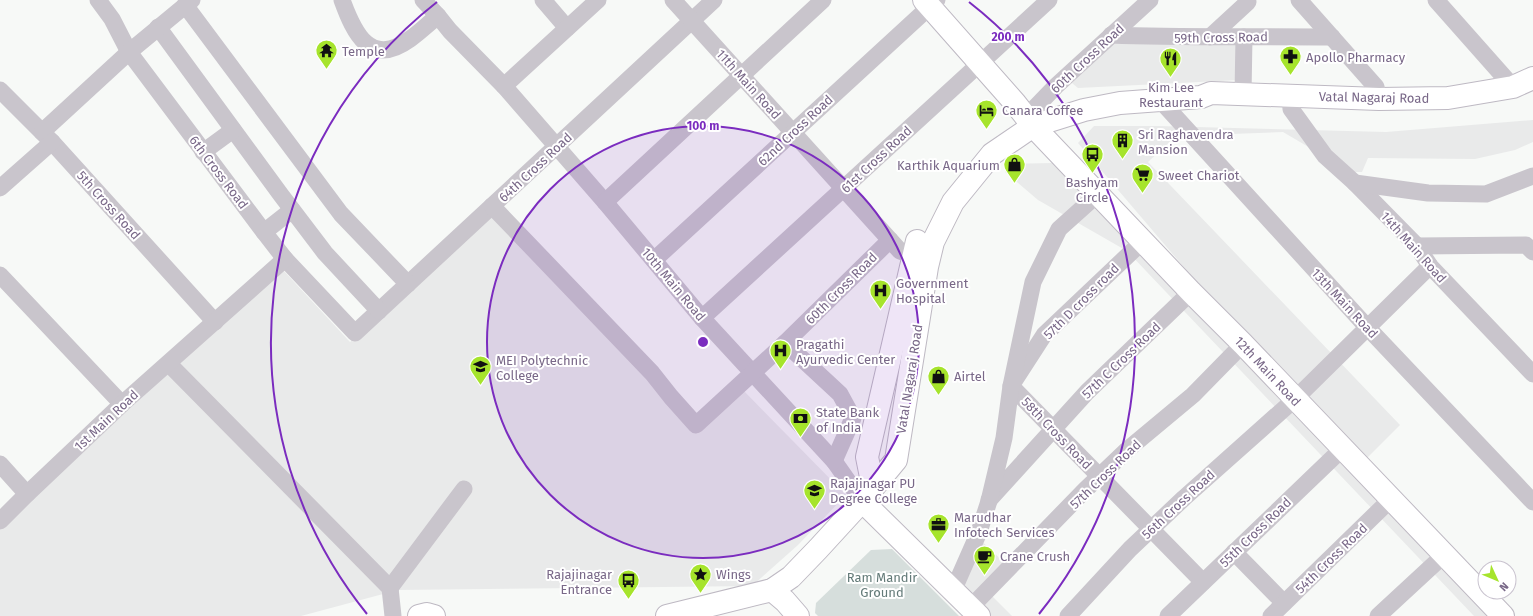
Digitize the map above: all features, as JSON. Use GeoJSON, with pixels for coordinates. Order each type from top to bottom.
{"type":"FeatureCollection","features":[{"type":"Feature","properties":{"kind":"main road","name":"12th Main Road"},"geometry":{"type":"LineString","coordinates":[[930,2],[980,64],[1029,121],[1444,555],[1493,613]]}},
{"type":"Feature","properties":{"kind":"main road","name":"Vatal Nagaraj Road"},"geometry":{"type":"LineString","coordinates":[[868,494],[866,457],[918,237],[963,172],[985,147],[1070,98],[1080,96],[1202,89],[1212,93],[1290,96],[1379,99],[1448,98],[1513,87],[1533,78]]}},
{"type":"Feature","properties":{"kind":"main road","name":"Vatal Nagaraj Road"},"geometry":{"type":"LineString","coordinates":[[667,616],[772,590],[791,577],[868,494],[896,460],[927,266],[933,242],[953,202],[970,179],[992,154],[1029,121],[1120,103],[1201,97],[1212,93]]}},
{"type":"Feature","properties":{"kind":"main road","name":"10th Main Road"},"geometry":{"type":"LineString","coordinates":[[868,494],[953,591],[975,612]]}},
{"type":"Feature","properties":{"kind":"main road"},"geometry":{"type":"LineString","coordinates":[[772,590],[785,601],[798,616]]}},
{"type":"Feature","properties":{"kind":"main road"},"geometry":{"type":"LineString","coordinates":[[419,616],[427,614],[434,616]]}},
{"type":"Feature","properties":{"kind":"street","name":"6th Cross Road"},"geometry":{"type":"LineString","coordinates":[[98,0],[112,19],[129,52],[264,232],[285,259],[355,333]]}},
{"type":"Feature","properties":{"kind":"street"},"geometry":{"type":"LineString","coordinates":[[342,0],[355,31],[367,46],[380,50],[390,49],[408,40],[438,16]]}},
{"type":"Feature","properties":{"kind":"street","name":"10th Main Road"},"geometry":{"type":"LineString","coordinates":[[423,0],[450,31],[504,86],[557,146],[702,318],[834,461],[868,494]]}},
{"type":"Feature","properties":{"kind":"street"},"geometry":{"type":"LineString","coordinates":[[543,0],[567,28]]}},
{"type":"Feature","properties":{"kind":"street"},"geometry":{"type":"LineString","coordinates":[[504,86],[598,0]]}},
{"type":"Feature","properties":{"kind":"street","name":"11th Main Road"},"geometry":{"type":"LineString","coordinates":[[673,0],[890,240]]}},
{"type":"Feature","properties":{"kind":"street","name":"64th Cross Road"},"geometry":{"type":"LineString","coordinates":[[355,333],[714,0]]}},
{"type":"Feature","properties":{"kind":"street"},"geometry":{"type":"LineString","coordinates":[[605,202],[823,0]]}},
{"type":"Feature","properties":{"kind":"street","name":"61st Cross Road"},"geometry":{"type":"LineString","coordinates":[[702,318],[1049,0]]}},
{"type":"Feature","properties":{"kind":"street","name":"60th Cross Road"},"geometry":{"type":"LineString","coordinates":[[1029,121],[1111,35],[1150,0]]}},
{"type":"Feature","properties":{"kind":"street"},"geometry":{"type":"LineString","coordinates":[[1299,0],[1376,87],[1379,99]]}},
{"type":"Feature","properties":{"kind":"street"},"geometry":{"type":"LineString","coordinates":[[1436,0],[1513,87]]}},
{"type":"Feature","properties":{"kind":"street"},"geometry":{"type":"LineString","coordinates":[[0,188],[129,52],[188,2],[341,214],[408,284]]}},
{"type":"Feature","properties":{"kind":"street","name":"62nd Cross Road"},"geometry":{"type":"LineString","coordinates":[[654,260],[793,132],[930,2]]}},
{"type":"Feature","properties":{"kind":"street"},"geometry":{"type":"LineString","coordinates":[[1210,37],[1248,2]]}},
{"type":"Feature","properties":{"kind":"street"},"geometry":{"type":"LineString","coordinates":[[158,27],[325,253],[378,311]]}},
{"type":"Feature","properties":{"kind":"street","name":"59th Cross Road"},"geometry":{"type":"LineString","coordinates":[[1111,35],[1165,38],[1332,38]]}},
{"type":"Feature","properties":{"kind":"street"},"geometry":{"type":"LineString","coordinates":[[1243,94],[1244,37]]}},
{"type":"Feature","properties":{"kind":"street","name":"5th Cross Road"},"geometry":{"type":"LineString","coordinates":[[0,90],[47,137],[215,322]]}},
{"type":"Feature","properties":{"kind":"street","name":"14th Main Road"},"geometry":{"type":"LineString","coordinates":[[1290,96],[1291,109],[1325,156],[1355,183],[1417,246],[1430,266],[1533,374]]}},
{"type":"Feature","properties":{"kind":"street","name":"13th Main Road"},"geometry":{"type":"LineString","coordinates":[[1160,100],[1368,327],[1533,502]]}},
{"type":"Feature","properties":{"kind":"street"},"geometry":{"type":"LineString","coordinates":[[203,152],[233,130]]}},
{"type":"Feature","properties":{"kind":"street"},"geometry":{"type":"LineString","coordinates":[[1355,183],[1428,193],[1486,194],[1533,176]]}},
{"type":"Feature","properties":{"kind":"street","name":"58th Cross Road"},"geometry":{"type":"LineString","coordinates":[[953,591],[980,532],[989,501],[1004,438],[1011,386],[1033,282],[1059,229],[1098,194]]}},
{"type":"Feature","properties":{"kind":"street","name":"60th Cross Road"},"geometry":{"type":"LineString","coordinates":[[492,206],[652,373],[696,425],[785,343],[890,240]]}},
{"type":"Feature","properties":{"kind":"street"},"geometry":{"type":"LineString","coordinates":[[264,232],[292,210]]}},
{"type":"Feature","properties":{"kind":"street"},"geometry":{"type":"LineString","coordinates":[[890,240],[900,251],[914,256]]}},
{"type":"Feature","properties":{"kind":"street","name":"57th D cross road"},"geometry":{"type":"LineString","coordinates":[[1011,386],[1044,335],[1143,241]]}},
{"type":"Feature","properties":{"kind":"street"},"geometry":{"type":"LineString","coordinates":[[1417,246],[1526,245],[1533,252]]}},
{"type":"Feature","properties":{"kind":"street","name":"1st Main Road"},"geometry":{"type":"LineString","coordinates":[[0,521],[122,404],[169,364],[285,259]]}},
{"type":"Feature","properties":{"kind":"street","name":"56th Cross Road"},"geometry":{"type":"LineString","coordinates":[[1068,616],[1130,549],[1294,399],[1430,266]]}},
{"type":"Feature","properties":{"kind":"street"},"geometry":{"type":"LineString","coordinates":[[0,274],[122,404]]}},
{"type":"Feature","properties":{"kind":"street","name":"57th C Cross Road"},"geometry":{"type":"LineString","coordinates":[[989,501],[1087,392],[1191,292]]}},
{"type":"Feature","properties":{"kind":"street"},"geometry":{"type":"LineString","coordinates":[[785,343],[840,394],[853,418],[834,461]]}},
{"type":"Feature","properties":{"kind":"street","name":"57th Cross Road"},"geometry":{"type":"LineString","coordinates":[[975,612],[1100,477],[1127,450],[1193,395],[1243,344]]}},
{"type":"Feature","properties":{"kind":"street"},"geometry":{"type":"LineString","coordinates":[[169,364],[390,588],[393,616]]}},
{"type":"Feature","properties":{"kind":"street","name":"58th Cross Road"},"geometry":{"type":"LineString","coordinates":[[1011,386],[1203,582]]}},
{"type":"Feature","properties":{"kind":"street","name":"55th Cross Road"},"geometry":{"type":"LineString","coordinates":[[1168,616],[1342,449]]}},
{"type":"Feature","properties":{"kind":"street"},"geometry":{"type":"LineString","coordinates":[[0,464],[27,494]]}},
{"type":"Feature","properties":{"kind":"street"},"geometry":{"type":"LineString","coordinates":[[390,588],[464,489]]}},
{"type":"Feature","properties":{"kind":"street","name":"54th Cross Road"},"geometry":{"type":"LineString","coordinates":[[1271,616],[1390,500]]}},
{"type":"Feature","properties":{"kind":"street"},"geometry":{"type":"LineString","coordinates":[[1234,552],[1284,603]]}},
{"type":"Feature","properties":{"kind":"street"},"geometry":{"type":"LineString","coordinates":[[1378,616],[1444,555]]}},
{"type":"Feature","properties":{"kind":"shaded area"},"geometry":{"type":"Polygon","coordinates":[[[1241,39],[1239,80],[1078,88],[1072,83],[1119,40],[1241,39]]]}},
{"type":"Feature","properties":{"kind":"shaded area"},"geometry":{"type":"Polygon","coordinates":[[[1533,120],[1533,142],[1515,150],[1475,159],[1368,158],[1362,172],[1351,172],[1283,132],[1176,136],[1148,162],[1400,425],[1356,469],[1078,143],[1094,126],[1158,126],[1386,132],[1533,120]]]}},
{"type":"Feature","properties":{"kind":"shaded area"},"geometry":{"type":"Polygon","coordinates":[[[1053,163],[1490,616],[1474,616],[1127,251],[1038,200],[1005,172],[1009,164],[1053,163]]]}},
{"type":"Feature","properties":{"kind":"shaded area"},"geometry":{"type":"Polygon","coordinates":[[[494,213],[701,431],[742,389],[846,495],[798,545],[752,586],[398,590],[301,616],[0,616],[0,525],[283,270],[350,342],[494,213]]]}},
{"type":"Feature","properties":{"kind":"shaded area"},"geometry":{"type":"Polygon","coordinates":[[[975,535],[1007,565],[971,601],[950,580],[975,535]]]}},
{"type":"Feature","properties":{"kind":"shaded area"},"geometry":{"type":"Polygon","coordinates":[[[990,594],[1012,616],[984,616],[977,608],[990,594]]]}},
{"type":"Feature","properties":{"kind":"green space","name":"Ram Mandir Ground"},"geometry":{"type":"Polygon","coordinates":[[[892,549],[959,616],[818,616],[815,613],[816,603],[871,550],[892,549]]]}},
{"type":"Feature","properties":{"kind":"place","name":"Temple"},"geometry":{"type":"Point","coordinates":[327,70]}},
{"type":"Feature","properties":{"kind":"place","name":"Apollo Pharmacy"},"geometry":{"type":"Point","coordinates":[1290,76]}},
{"type":"Feature","properties":{"kind":"place","name":"Kim Lee Restaurant"},"geometry":{"type":"Point","coordinates":[1171,78]}},
{"type":"Feature","properties":{"kind":"place","name":"Canara Coffee"},"geometry":{"type":"Point","coordinates":[986,130]}},
{"type":"Feature","properties":{"kind":"place","name":"Sri Raghavendra Mansion"},"geometry":{"type":"Point","coordinates":[1123,160]}},
{"type":"Feature","properties":{"kind":"place","name":"Bashyam Circle"},"geometry":{"type":"Point","coordinates":[1092,174]}},
{"type":"Feature","properties":{"kind":"place","name":"Karthik Aquarium"},"geometry":{"type":"Point","coordinates":[1015,184]}},
{"type":"Feature","properties":{"kind":"place","name":"Sweet Chariot"},"geometry":{"type":"Point","coordinates":[1142,194]}},
{"type":"Feature","properties":{"kind":"place","name":"Government Hospital"},"geometry":{"type":"Point","coordinates":[880,310]}},
{"type":"Feature","properties":{"kind":"place","name":"Pragathi Ayurvedic Center"},"geometry":{"type":"Point","coordinates":[780,370]}},
{"type":"Feature","properties":{"kind":"place","name":"MEI Polytechnic College"},"geometry":{"type":"Point","coordinates":[480,386]}},
{"type":"Feature","properties":{"kind":"place","name":"Airtel"},"geometry":{"type":"Point","coordinates":[939,396]}},
{"type":"Feature","properties":{"kind":"place","name":"State Bank of India"},"geometry":{"type":"Point","coordinates":[800,438]}},
{"type":"Feature","properties":{"kind":"place","name":"Rajajinagar PU Degree College"},"geometry":{"type":"Point","coordinates":[814,510]}},
{"type":"Feature","properties":{"kind":"place","name":"Marudhar Infotech Services"},"geometry":{"type":"Point","coordinates":[938,544]}},
{"type":"Feature","properties":{"kind":"place","name":"Crane Crush"},"geometry":{"type":"Point","coordinates":[985,576]}},
{"type":"Feature","properties":{"kind":"place","name":"Wings"},"geometry":{"type":"Point","coordinates":[701,594]}},
{"type":"Feature","properties":{"kind":"place","name":"Rajajinagar Entrance"},"geometry":{"type":"Point","coordinates":[628,600]}}]}
